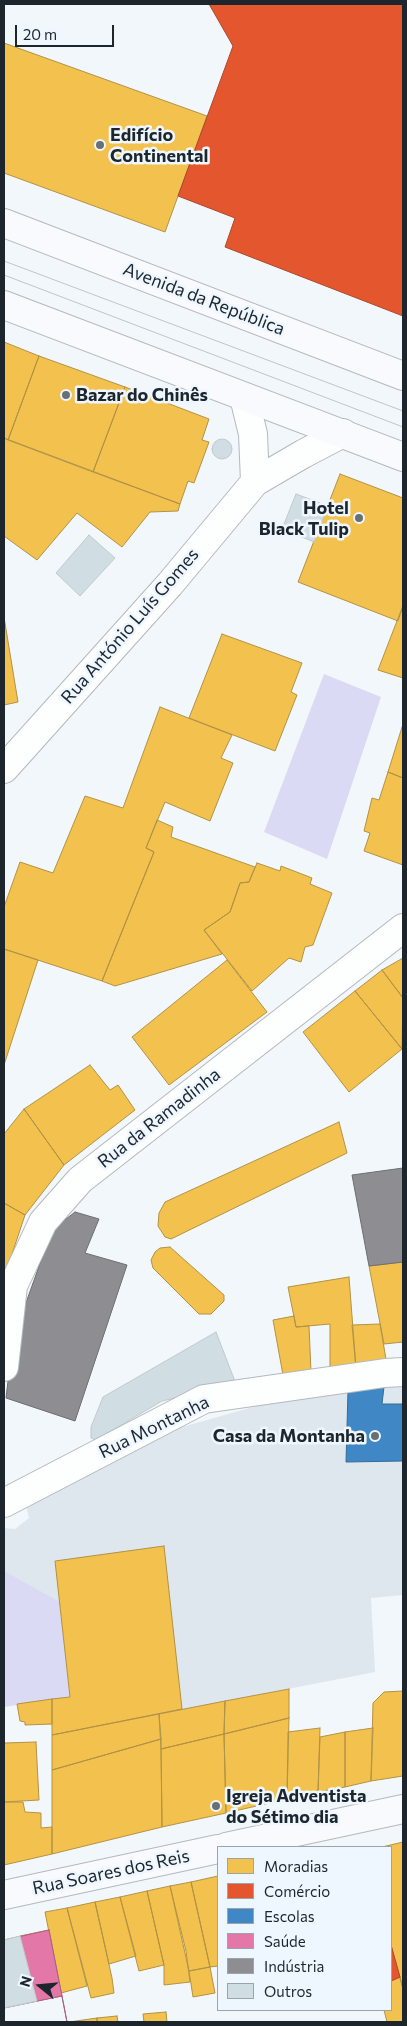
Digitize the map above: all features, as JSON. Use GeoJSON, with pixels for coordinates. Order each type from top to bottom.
{"type":"FeatureCollection","features":[{"type":"Feature","properties":{"kind":"main road","name":"Avenida da República"},"geometry":{"type":"LineString","coordinates":[[4,223],[403,376]]}},
{"type":"Feature","properties":{"kind":"main road"},"geometry":{"type":"LineString","coordinates":[[4,305],[403,457]]}},
{"type":"Feature","properties":{"kind":"main road"},"geometry":{"type":"LineString","coordinates":[[231,1846],[403,1809]]}},
{"type":"Feature","properties":{"kind":"main road","name":"Rua Soares dos Reis"},"geometry":{"type":"LineString","coordinates":[[4,1895],[217,1849]]}},
{"type":"Feature","properties":{"kind":"street"},"geometry":{"type":"LineString","coordinates":[[244,397],[253,434],[255,482]]}},
{"type":"Feature","properties":{"kind":"street","name":"Rua António Luís Gomes"},"geometry":{"type":"LineString","coordinates":[[4,769],[170,584],[255,482],[303,454],[343,434]]}},
{"type":"Feature","properties":{"kind":"street","name":"Rua da Ramadinha"},"geometry":{"type":"LineString","coordinates":[[4,1367],[13,1286],[43,1222],[80,1180],[403,928]]}},
{"type":"Feature","properties":{"kind":"street","name":"Rua Montanha"},"geometry":{"type":"LineString","coordinates":[[4,1503],[204,1399],[403,1372]]}},
{"type":"Feature","properties":{"kind":"shaded area"},"geometry":{"type":"Polygon","coordinates":[[[324,674],[381,697],[327,859],[264,832],[324,674]]]}},
{"type":"Feature","properties":{"kind":"shaded area"},"geometry":{"type":"Polygon","coordinates":[[[384,1387],[403,1387],[403,1595],[371,1598],[375,1672],[52,1735],[52,1699],[4,1706],[4,1528],[15,1529],[29,1518],[26,1506],[161,1433],[285,1398],[384,1387]]]}},
{"type":"Feature","properties":{"kind":"shaded area"},"geometry":{"type":"Polygon","coordinates":[[[4,1571],[60,1602],[70,1697],[4,1707],[4,1571]]]}},
{"type":"Feature","properties":{"kind":"building: Moradias","name":"Edifício Continental"},"geometry":{"type":"Polygon","coordinates":[[[4,43],[207,116],[165,232],[4,173],[4,43]]]}},
{"type":"Feature","properties":{"kind":"building: Moradias"},"geometry":{"type":"Polygon","coordinates":[[[4,342],[39,356],[8,440],[4,438],[4,342]]]}},
{"type":"Feature","properties":{"kind":"building: Moradias"},"geometry":{"type":"Polygon","coordinates":[[[39,356],[125,387],[93,472],[8,440],[39,356]]]}},
{"type":"Feature","properties":{"kind":"building: Moradias"},"geometry":{"type":"Polygon","coordinates":[[[125,387],[209,419],[202,440],[209,442],[194,483],[188,481],[180,504],[93,472],[125,387]]]}},
{"type":"Feature","properties":{"kind":"building: Moradias"},"geometry":{"type":"Polygon","coordinates":[[[4,438],[180,504],[178,511],[150,512],[122,547],[77,513],[37,560],[4,536],[4,438]]]}},
{"type":"Feature","properties":{"kind":"building: Moradias"},"geometry":{"type":"Polygon","coordinates":[[[340,474],[403,498],[403,606],[398,621],[298,582],[340,474]]]}},
{"type":"Feature","properties":{"kind":"building: Moradias"},"geometry":{"type":"Polygon","coordinates":[[[403,608],[403,678],[378,670],[403,608]]]}},
{"type":"Feature","properties":{"kind":"building: Moradias"},"geometry":{"type":"Polygon","coordinates":[[[4,617],[18,702],[4,705],[4,617]]]}},
{"type":"Feature","properties":{"kind":"building: Moradias"},"geometry":{"type":"Polygon","coordinates":[[[222,634],[302,663],[291,692],[297,695],[275,751],[189,718],[222,634]]]}},
{"type":"Feature","properties":{"kind":"building: Moradias"},"geometry":{"type":"Polygon","coordinates":[[[160,707],[232,735],[221,758],[233,763],[210,821],[165,802],[146,848],[154,852],[102,981],[4,949],[4,907],[20,862],[53,873],[85,796],[123,808],[160,707]]]}},
{"type":"Feature","properties":{"kind":"building: Moradias"},"geometry":{"type":"Polygon","coordinates":[[[403,724],[403,778],[388,772],[403,724]]]}},
{"type":"Feature","properties":{"kind":"building: Moradias"},"geometry":{"type":"Polygon","coordinates":[[[388,772],[403,778],[403,865],[364,851],[370,833],[364,831],[372,798],[379,800],[388,772]]]}},
{"type":"Feature","properties":{"kind":"building: Moradias"},"geometry":{"type":"Polygon","coordinates":[[[157,820],[173,827],[171,837],[255,867],[249,882],[240,883],[230,912],[204,930],[222,954],[115,986],[102,981],[154,852],[146,848],[157,820]]]}},
{"type":"Feature","properties":{"kind":"building: Moradias"},"geometry":{"type":"Polygon","coordinates":[[[257,863],[280,871],[281,866],[312,878],[310,884],[332,893],[313,945],[305,947],[301,962],[289,958],[252,991],[204,930],[230,912],[240,883],[249,882],[257,863]]]}},
{"type":"Feature","properties":{"kind":"building: Moradias"},"geometry":{"type":"Polygon","coordinates":[[[4,949],[38,960],[4,1065],[4,949]]]}},
{"type":"Feature","properties":{"kind":"building: Moradias"},"geometry":{"type":"Polygon","coordinates":[[[403,958],[403,998],[382,970],[403,958]]]}},
{"type":"Feature","properties":{"kind":"building: Moradias"},"geometry":{"type":"Polygon","coordinates":[[[227,960],[267,1012],[169,1085],[132,1037],[227,960]]]}},
{"type":"Feature","properties":{"kind":"building: Moradias"},"geometry":{"type":"Polygon","coordinates":[[[382,970],[403,998],[402,1049],[355,991],[382,970]]]}},
{"type":"Feature","properties":{"kind":"building: Moradias"},"geometry":{"type":"Polygon","coordinates":[[[355,991],[402,1049],[349,1092],[303,1032],[355,991]]]}},
{"type":"Feature","properties":{"kind":"building: Moradias"},"geometry":{"type":"Polygon","coordinates":[[[90,1065],[110,1090],[118,1085],[135,1110],[64,1165],[24,1109],[90,1065]]]}},
{"type":"Feature","properties":{"kind":"building: Moradias"},"geometry":{"type":"Polygon","coordinates":[[[24,1109],[64,1165],[25,1215],[4,1203],[4,1134],[24,1109]]]}},
{"type":"Feature","properties":{"kind":"building: Moradias"},"geometry":{"type":"Polygon","coordinates":[[[339,1122],[347,1153],[171,1239],[165,1237],[158,1226],[159,1213],[165,1202],[339,1122]]]}},
{"type":"Feature","properties":{"kind":"building: Moradias"},"geometry":{"type":"Polygon","coordinates":[[[4,1203],[25,1215],[5,1275],[4,1275],[4,1203]]]}},
{"type":"Feature","properties":{"kind":"building: Moradias"},"geometry":{"type":"Polygon","coordinates":[[[170,1247],[224,1295],[224,1301],[211,1314],[199,1314],[153,1268],[151,1260],[155,1252],[160,1248],[170,1247]]]}},
{"type":"Feature","properties":{"kind":"building: Moradias"},"geometry":{"type":"Polygon","coordinates":[[[403,1262],[403,1342],[384,1344],[369,1266],[403,1262]]]}},
{"type":"Feature","properties":{"kind":"building: Moradias"},"geometry":{"type":"Polygon","coordinates":[[[349,1277],[356,1368],[330,1370],[330,1324],[296,1327],[288,1287],[349,1277]]]}},
{"type":"Feature","properties":{"kind":"building: Moradias"},"geometry":{"type":"Polygon","coordinates":[[[294,1316],[296,1327],[309,1326],[311,1372],[283,1375],[273,1320],[294,1316]]]}},
{"type":"Feature","properties":{"kind":"building: Moradias"},"geometry":{"type":"Polygon","coordinates":[[[380,1324],[387,1365],[356,1368],[352,1325],[380,1324]]]}},
{"type":"Feature","properties":{"kind":"building: Moradias"},"geometry":{"type":"Polygon","coordinates":[[[164,1546],[182,1709],[52,1735],[52,1699],[70,1697],[55,1561],[164,1546]]]}},
{"type":"Feature","properties":{"kind":"building: Moradias"},"geometry":{"type":"Polygon","coordinates":[[[289,1689],[289,1718],[224,1734],[225,1701],[289,1689]]]}},
{"type":"Feature","properties":{"kind":"building: Moradias"},"geometry":{"type":"Polygon","coordinates":[[[403,1691],[403,1776],[371,1781],[373,1703],[384,1692],[403,1691]]]}},
{"type":"Feature","properties":{"kind":"building: Moradias"},"geometry":{"type":"Polygon","coordinates":[[[52,1699],[52,1724],[25,1725],[25,1722],[20,1721],[17,1704],[52,1699]]]}},
{"type":"Feature","properties":{"kind":"building: Moradias"},"geometry":{"type":"Polygon","coordinates":[[[225,1701],[224,1734],[161,1749],[159,1714],[225,1701]]]}},
{"type":"Feature","properties":{"kind":"building: Moradias"},"geometry":{"type":"Polygon","coordinates":[[[159,1714],[161,1739],[52,1770],[52,1735],[159,1714]]]}},
{"type":"Feature","properties":{"kind":"building: Moradias"},"geometry":{"type":"Polygon","coordinates":[[[289,1718],[287,1799],[226,1813],[224,1734],[289,1718]]]}},
{"type":"Feature","properties":{"kind":"building: Moradias"},"geometry":{"type":"Polygon","coordinates":[[[320,1728],[318,1792],[287,1799],[288,1732],[320,1728]]]}},
{"type":"Feature","properties":{"kind":"building: Moradias"},"geometry":{"type":"Polygon","coordinates":[[[373,1728],[371,1781],[345,1787],[345,1732],[373,1728]]]}},
{"type":"Feature","properties":{"kind":"building: Moradias"},"geometry":{"type":"Polygon","coordinates":[[[345,1732],[345,1787],[318,1792],[320,1737],[345,1732]]]}},
{"type":"Feature","properties":{"kind":"building: Moradias"},"geometry":{"type":"Polygon","coordinates":[[[224,1734],[226,1813],[162,1827],[161,1749],[224,1734]]]}},
{"type":"Feature","properties":{"kind":"building: Moradias"},"geometry":{"type":"Polygon","coordinates":[[[161,1739],[162,1827],[52,1854],[52,1770],[161,1739]]]}},
{"type":"Feature","properties":{"kind":"building: Moradias"},"geometry":{"type":"Polygon","coordinates":[[[36,1742],[39,1800],[4,1802],[4,1743],[36,1742]]]}},
{"type":"Feature","properties":{"kind":"building: Moradias"},"geometry":{"type":"Polygon","coordinates":[[[4,1802],[23,1802],[25,1812],[41,1813],[41,1828],[52,1827],[52,1854],[4,1865],[4,1802]]]}},
{"type":"Feature","properties":{"kind":"building: Moradias"},"geometry":{"type":"Polygon","coordinates":[[[403,1842],[403,1989],[392,1949],[392,1846],[386,1846],[403,1842]]]}},
{"type":"Feature","properties":{"kind":"building: Moradias"},"geometry":{"type":"Polygon","coordinates":[[[217,1876],[217,1966],[210,1967],[191,1882],[217,1876]]]}},
{"type":"Feature","properties":{"kind":"building: Moradias"},"geometry":{"type":"Polygon","coordinates":[[[191,1882],[210,1967],[189,1971],[170,1886],[191,1882]]]}},
{"type":"Feature","properties":{"kind":"building: Moradias"},"geometry":{"type":"Polygon","coordinates":[[[170,1886],[186,1951],[190,1982],[164,1985],[164,1965],[147,1891],[170,1886]]]}},
{"type":"Feature","properties":{"kind":"building: Moradias"},"geometry":{"type":"Polygon","coordinates":[[[147,1891],[164,1965],[139,1971],[120,1897],[147,1891]]]}},
{"type":"Feature","properties":{"kind":"building: Moradias"},"geometry":{"type":"Polygon","coordinates":[[[120,1897],[136,1956],[109,1964],[95,1902],[120,1897]]]}},
{"type":"Feature","properties":{"kind":"building: Moradias"},"geometry":{"type":"Polygon","coordinates":[[[95,1902],[114,1993],[91,1998],[67,1908],[95,1902]]]}},
{"type":"Feature","properties":{"kind":"building: Moradias"},"geometry":{"type":"Polygon","coordinates":[[[67,1908],[87,1986],[61,1993],[45,1912],[67,1908]]]}},
{"type":"Feature","properties":{"kind":"building: Moradias"},"geometry":{"type":"Polygon","coordinates":[[[49,1930],[62,1996],[37,2001],[20,1936],[49,1930]]]}},
{"type":"Feature","properties":{"kind":"building: Moradias"},"geometry":{"type":"Polygon","coordinates":[[[210,1967],[215,1993],[193,1997],[189,1971],[210,1967]]]}},
{"type":"Feature","properties":{"kind":"building: Moradias"},"geometry":{"type":"Polygon","coordinates":[[[400,1977],[403,1989],[403,2022],[387,2022],[384,2011],[392,2011],[392,1981],[400,1977]]]}},
{"type":"Feature","properties":{"kind":"building: Moradias"},"geometry":{"type":"Polygon","coordinates":[[[166,2012],[167,2022],[144,2022],[143,2014],[166,2012]]]}},
{"type":"Feature","properties":{"kind":"building: Moradias"},"geometry":{"type":"Polygon","coordinates":[[[117,2016],[118,2022],[97,2022],[97,2018],[117,2016]]]}},
{"type":"Feature","properties":{"kind":"building: Moradias"},"geometry":{"type":"Polygon","coordinates":[[[97,2018],[97,2022],[69,2022],[97,2018]]]}},
{"type":"Feature","properties":{"kind":"building: Comércio"},"geometry":{"type":"Polygon","coordinates":[[[209,4],[403,4],[403,316],[225,247],[235,218],[178,196],[233,46],[209,4]]]}},
{"type":"Feature","properties":{"kind":"building: Comércio"},"geometry":{"type":"Polygon","coordinates":[[[392,1949],[400,1977],[392,1981],[392,1949]]]}},
{"type":"Feature","properties":{"kind":"building: Escolas","name":"Casa da Montanha"},"geometry":{"type":"Polygon","coordinates":[[[384,1387],[382,1404],[402,1404],[403,1461],[346,1462],[348,1391],[384,1387]]]}},
{"type":"Feature","properties":{"kind":"building: Saúde"},"geometry":{"type":"Polygon","coordinates":[[[49,1930],[67,2022],[4,2022],[4,1940],[49,1930]]]}},
{"type":"Feature","properties":{"kind":"building: Saúde"},"geometry":{"type":"Polygon","coordinates":[[[62,1996],[67,2022],[4,2022],[4,2008],[62,1996]]]}},
{"type":"Feature","properties":{"kind":"building: Indústria"},"geometry":{"type":"Polygon","coordinates":[[[403,1168],[403,1262],[369,1266],[352,1175],[403,1168]]]}},
{"type":"Feature","properties":{"kind":"building: Indústria"},"geometry":{"type":"Polygon","coordinates":[[[75,1212],[99,1219],[85,1253],[127,1265],[75,1421],[6,1398],[13,1339],[52,1230],[75,1212]]]}},
{"type":"Feature","properties":{"kind":"building: Outros"},"geometry":{"type":"Polygon","coordinates":[[[222,439],[229,442],[232,449],[229,456],[222,459],[215,456],[212,449],[215,442],[222,439]]]}},
{"type":"Feature","properties":{"kind":"building: Outros"},"geometry":{"type":"Polygon","coordinates":[[[296,494],[328,506],[314,542],[282,529],[296,494]]]}},
{"type":"Feature","properties":{"kind":"building: Outros"},"geometry":{"type":"Polygon","coordinates":[[[89,535],[115,558],[80,596],[56,573],[89,535]]]}},
{"type":"Feature","properties":{"kind":"building: Outros"},"geometry":{"type":"Polygon","coordinates":[[[216,1332],[236,1384],[162,1401],[96,1440],[91,1438],[91,1427],[103,1397],[216,1332]]]}},
{"type":"Feature","properties":{"kind":"building: Outros"},"geometry":{"type":"Polygon","coordinates":[[[20,1936],[37,2001],[4,2008],[4,1940],[20,1936]]]}},
{"type":"Feature","properties":{"kind":"tram line"},"geometry":{"type":"LineString","coordinates":[[4,261],[403,411]]}},
{"type":"Feature","properties":{"kind":"tram line"},"geometry":{"type":"LineString","coordinates":[[4,275],[403,427]]}},
{"type":"Feature","properties":{"kind":"place","name":"Edifício Continental"},"geometry":{"type":"Point","coordinates":[100,145]}},
{"type":"Feature","properties":{"kind":"place","name":"Bazar do Chinês"},"geometry":{"type":"Point","coordinates":[66,395]}},
{"type":"Feature","properties":{"kind":"place","name":"Hotel Black Tulip"},"geometry":{"type":"Point","coordinates":[359,518]}},
{"type":"Feature","properties":{"kind":"place","name":"Casa da Montanha"},"geometry":{"type":"Point","coordinates":[375,1436]}},
{"type":"Feature","properties":{"kind":"place","name":"Igreja Adventista do Sétimo dia"},"geometry":{"type":"Point","coordinates":[216,1806]}}]}
